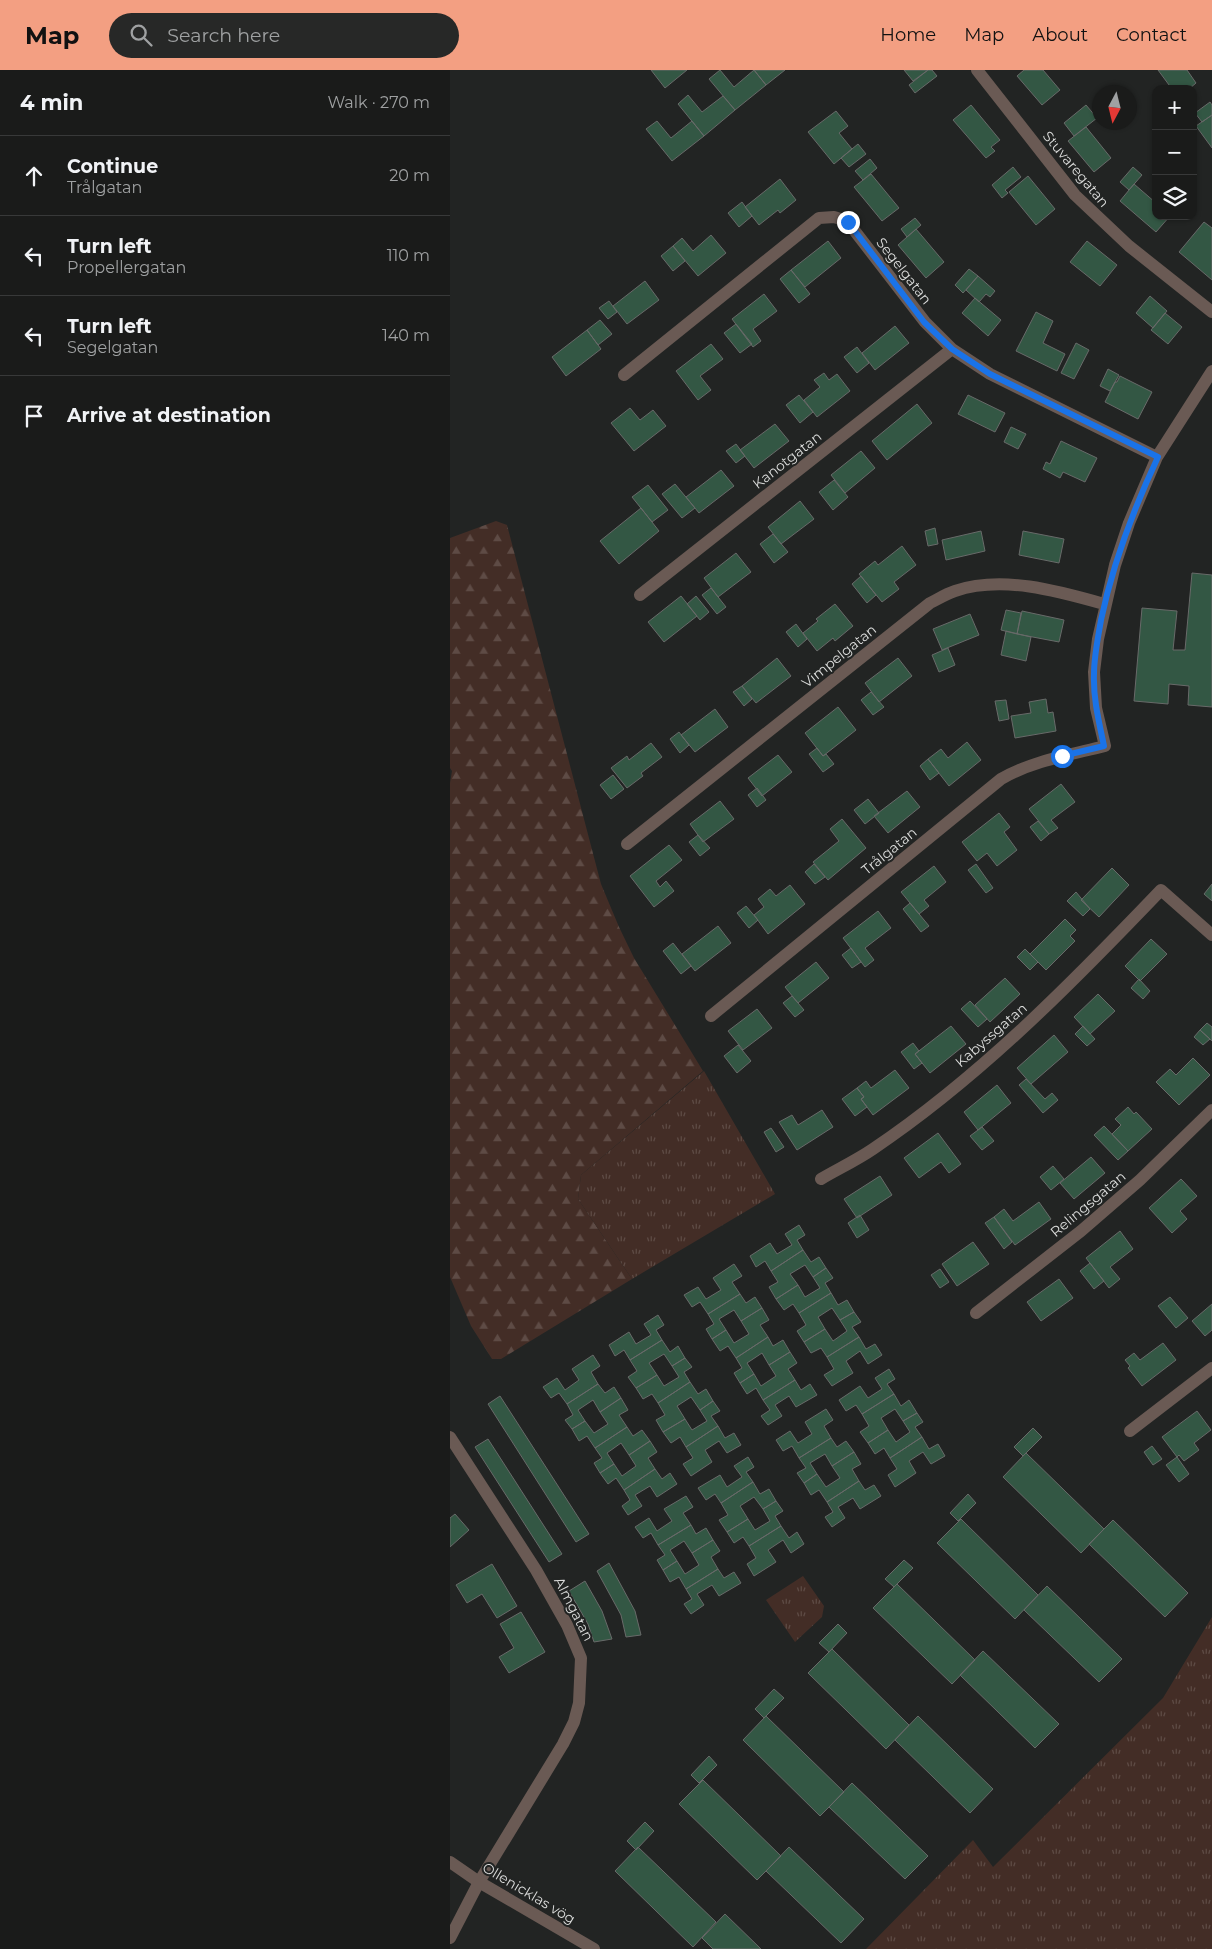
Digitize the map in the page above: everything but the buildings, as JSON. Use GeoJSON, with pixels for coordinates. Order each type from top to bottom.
{"type":"FeatureCollection","features":[{"type":"Feature","properties":{"kind":"street","name":"Stuvaregatan"},"geometry":{"type":"LineString","coordinates":[[977,70],[1075,195],[1128,246],[1212,312]]}},
{"type":"Feature","properties":{"kind":"street","name":"Segelgatan"},"geometry":{"type":"LineString","coordinates":[[624,375],[819,218],[834,217],[848,222],[924,322],[952,349],[990,374],[1158,457]]}},
{"type":"Feature","properties":{"kind":"street","name":"Kanotgatan"},"geometry":{"type":"LineString","coordinates":[[640,595],[952,349]]}},
{"type":"Feature","properties":{"kind":"street"},"geometry":{"type":"LineString","coordinates":[[1104,604],[1129,523],[1158,457],[1212,371]]}},
{"type":"Feature","properties":{"kind":"street","name":"Vimpelgatan"},"geometry":{"type":"LineString","coordinates":[[627,844],[930,602],[954,591],[980,586],[1007,585],[1036,588],[1104,604]]}},
{"type":"Feature","properties":{"kind":"street","name":"Trålgatan"},"geometry":{"type":"LineString","coordinates":[[711,1016],[1001,779],[1015,771],[1037,763],[1104,746],[1096,708],[1094,672],[1104,604]]}},
{"type":"Feature","properties":{"kind":"street","name":"Kabyssgatan"},"geometry":{"type":"LineString","coordinates":[[821,1179],[872,1150],[922,1113],[983,1063],[1046,1006],[1161,890],[1212,935]]}},
{"type":"Feature","properties":{"kind":"street","name":"Relingsgatan"},"geometry":{"type":"LineString","coordinates":[[976,1313],[1081,1231],[1140,1180],[1212,1110]]}},
{"type":"Feature","properties":{"kind":"street"},"geometry":{"type":"LineString","coordinates":[[1130,1430],[1212,1368]]}},
{"type":"Feature","properties":{"kind":"street","name":"Almgatan"},"geometry":{"type":"LineString","coordinates":[[450,1437],[541,1577],[567,1625],[582,1658],[581,1686],[574,1722],[563,1744],[479,1882],[450,1938]]}},
{"type":"Feature","properties":{"kind":"street","name":"Ollenicklas vög"},"geometry":{"type":"LineString","coordinates":[[450,1862],[479,1882],[594,1949]]}},
{"type":"Feature","properties":{"kind":"green space"},"geometry":{"type":"Polygon","coordinates":[[[496,521],[507,525],[601,884],[634,958],[703,1071],[581,1175],[578,1199],[632,1279],[501,1359],[492,1359],[471,1326],[450,1277],[450,783],[452,771],[450,768],[450,538],[496,521]]]}},
{"type":"Feature","properties":{"kind":"green space"},"geometry":{"type":"Polygon","coordinates":[[[704,1071],[775,1194],[632,1279],[578,1199],[581,1175],[704,1071]]]}},
{"type":"Feature","properties":{"kind":"green space"},"geometry":{"type":"Polygon","coordinates":[[[803,1576],[824,1606],[822,1617],[795,1642],[766,1600],[803,1576]]]}},
{"type":"Feature","properties":{"kind":"green space"},"geometry":{"type":"Polygon","coordinates":[[[1212,1617],[1212,1949],[866,1949],[973,1840],[993,1867],[1163,1698],[1212,1617]]]}},
{"type":"Feature","properties":{"kind":"route"},"geometry":{"type":"LineString","coordinates":[[848,222],[924,322],[952,349],[990,374],[1158,457],[1129,523],[1104,604],[1094,672],[1094,692],[1104,746],[1062,756]]}}]}
